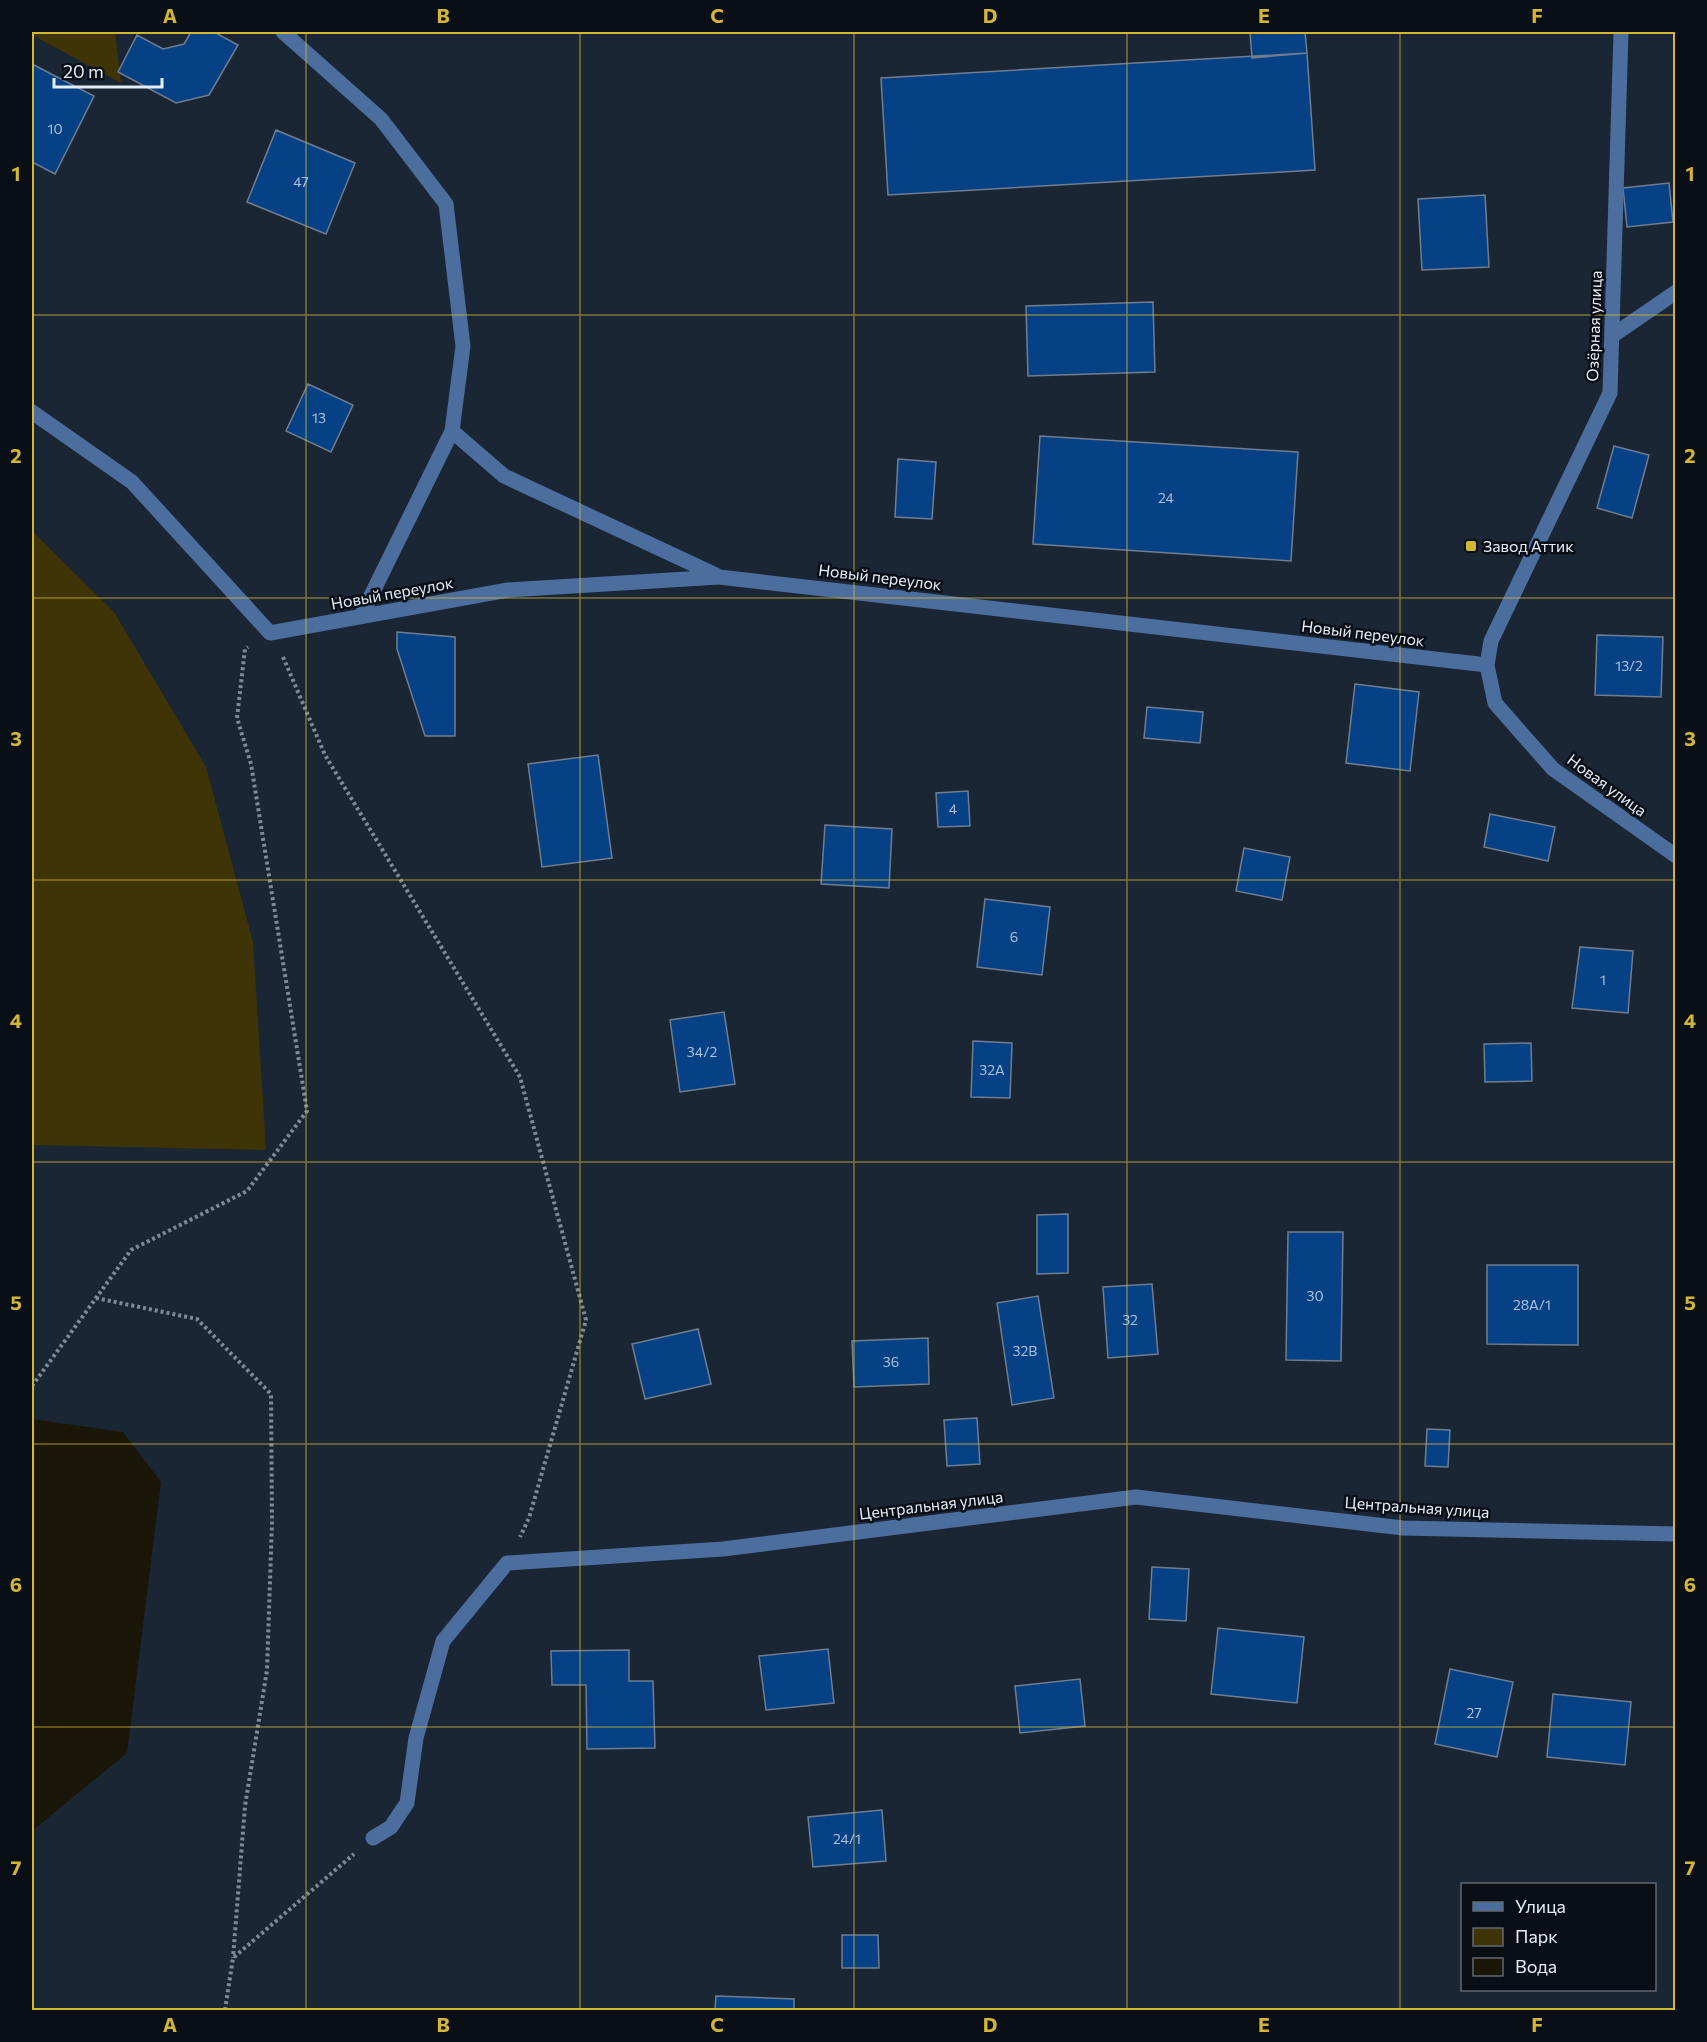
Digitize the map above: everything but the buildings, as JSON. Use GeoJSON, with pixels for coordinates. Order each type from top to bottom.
{"type":"FeatureCollection","features":[{"type":"Feature","properties":{"kind":"street"},"geometry":{"type":"LineString","coordinates":[[283,32],[381,118],[446,204],[463,346],[452,431],[361,616]]}},
{"type":"Feature","properties":{"kind":"street","name":"Озёрная улица"},"geometry":{"type":"LineString","coordinates":[[1487,666],[1491,641],[1610,393],[1621,32]]}},
{"type":"Feature","properties":{"kind":"street"},"geometry":{"type":"LineString","coordinates":[[1612,336],[1676,292]]}},
{"type":"Feature","properties":{"kind":"street"},"geometry":{"type":"LineString","coordinates":[[32,412],[132,482],[270,633]]}},
{"type":"Feature","properties":{"kind":"street"},"geometry":{"type":"LineString","coordinates":[[452,431],[504,476],[719,577]]}},
{"type":"Feature","properties":{"kind":"street","name":"Новый переулок"},"geometry":{"type":"LineString","coordinates":[[270,633],[508,590],[719,577],[1487,666]]}},
{"type":"Feature","properties":{"kind":"street","name":"Новая улица"},"geometry":{"type":"LineString","coordinates":[[1487,666],[1496,703],[1553,769],[1676,856]]}},
{"type":"Feature","properties":{"kind":"street","name":"Центральная улица"},"geometry":{"type":"LineString","coordinates":[[507,1563],[723,1549],[1136,1497],[1403,1528],[1676,1534]]}},
{"type":"Feature","properties":{"kind":"street"},"geometry":{"type":"LineString","coordinates":[[373,1838],[391,1827],[407,1803],[416,1738],[443,1641],[507,1563]]}},
{"type":"Feature","properties":{"kind":"path"},"geometry":{"type":"LineString","coordinates":[[32,1386],[130,1250],[247,1191],[307,1111],[250,764],[237,718],[245,649],[270,633],[287,663],[325,755],[520,1077],[586,1320],[529,1518],[507,1563]]}},
{"type":"Feature","properties":{"kind":"path"},"geometry":{"type":"LineString","coordinates":[[96,1298],[197,1319],[271,1394],[272,1522],[267,1670],[245,1806],[233,1958],[225,2010]]}},
{"type":"Feature","properties":{"kind":"path"},"geometry":{"type":"LineString","coordinates":[[233,1958],[373,1838]]}},
{"type":"Feature","properties":{"kind":"green space"},"geometry":{"type":"Polygon","coordinates":[[[32,32],[115,32],[121,83],[32,35],[32,32]]]}},
{"type":"Feature","properties":{"kind":"green space"},"geometry":{"type":"Polygon","coordinates":[[[32,531],[114,612],[206,767],[253,942],[266,1150],[32,1145],[32,531]]]}},
{"type":"Feature","properties":{"kind":"water"},"geometry":{"type":"Polygon","coordinates":[[[32,1419],[123,1432],[161,1482],[127,1753],[32,1831],[32,1419]]]}},
{"type":"Feature","properties":{"kind":"place","name":"Завод Аттик"},"geometry":{"type":"Point","coordinates":[1471,546]}}]}
